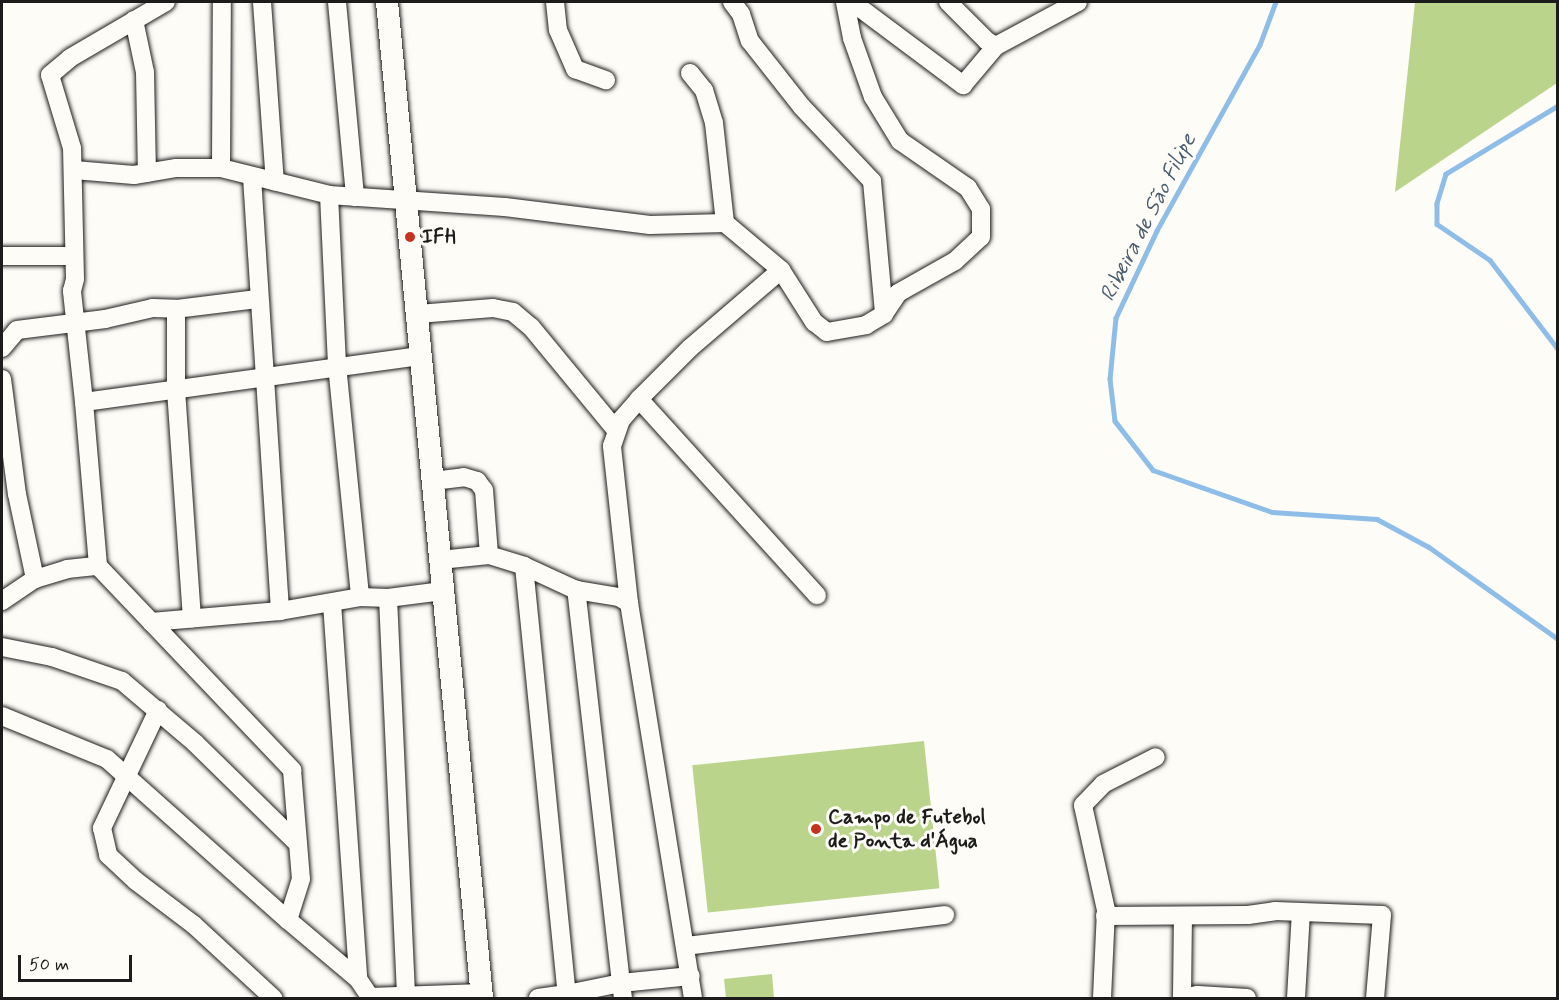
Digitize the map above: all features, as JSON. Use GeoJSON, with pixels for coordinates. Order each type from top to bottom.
{"type":"FeatureCollection","features":[{"type":"Feature","properties":{"kind":"street"},"geometry":{"type":"LineString","coordinates":[[166,2],[70,58],[50,75],[65,114],[74,170],[72,291],[98,566],[292,770],[301,879],[288,920]]}},
{"type":"Feature","properties":{"kind":"street"},"geometry":{"type":"LineString","coordinates":[[221,168],[222,2]]}},
{"type":"Feature","properties":{"kind":"street"},"geometry":{"type":"LineString","coordinates":[[262,2],[275,182]]}},
{"type":"Feature","properties":{"kind":"street"},"geometry":{"type":"LineString","coordinates":[[337,2],[355,197]]}},
{"type":"Feature","properties":{"kind":"street"},"geometry":{"type":"LineString","coordinates":[[2,716],[107,759],[358,979],[371,998],[482,996],[387,2]]}},
{"type":"Feature","properties":{"kind":"street"},"geometry":{"type":"LineString","coordinates":[[555,2],[558,30],[575,69],[606,80]]}},
{"type":"Feature","properties":{"kind":"street"},"geometry":{"type":"LineString","coordinates":[[732,2],[741,14],[750,41],[802,107],[872,181],[884,314]]}},
{"type":"Feature","properties":{"kind":"street"},"geometry":{"type":"LineString","coordinates":[[74,170],[147,173],[176,168],[221,168],[329,195],[405,198],[650,225],[725,223],[781,270],[814,322],[826,332],[866,325],[884,314],[898,293],[955,261],[981,237],[981,209],[968,188],[900,141],[873,97],[852,38],[846,2]]}},
{"type":"Feature","properties":{"kind":"street"},"geometry":{"type":"LineString","coordinates":[[852,2],[963,85],[996,46],[1078,2]]}},
{"type":"Feature","properties":{"kind":"street"},"geometry":{"type":"LineString","coordinates":[[948,2],[987,41],[996,46]]}},
{"type":"Feature","properties":{"kind":"street"},"geometry":{"type":"LineString","coordinates":[[134,20],[145,72],[147,173]]}},
{"type":"Feature","properties":{"kind":"street"},"geometry":{"type":"LineString","coordinates":[[690,73],[704,90],[714,123],[725,223]]}},
{"type":"Feature","properties":{"kind":"street"},"geometry":{"type":"LineString","coordinates":[[252,177],[263,377],[280,611]]}},
{"type":"Feature","properties":{"kind":"street"},"geometry":{"type":"LineString","coordinates":[[329,195],[337,365],[360,597]]}},
{"type":"Feature","properties":{"kind":"street"},"geometry":{"type":"LineString","coordinates":[[2,256],[74,256]]}},
{"type":"Feature","properties":{"kind":"street"},"geometry":{"type":"LineString","coordinates":[[693,999],[629,603],[612,472],[616,430],[639,399],[690,348],[781,270]]}},
{"type":"Feature","properties":{"kind":"street"},"geometry":{"type":"LineString","coordinates":[[2,348],[17,330],[105,319],[153,308],[176,309],[258,299]]}},
{"type":"Feature","properties":{"kind":"street"},"geometry":{"type":"LineString","coordinates":[[418,314],[493,308],[513,312],[531,327],[616,430]]}},
{"type":"Feature","properties":{"kind":"street"},"geometry":{"type":"LineString","coordinates":[[176,309],[176,390],[192,618]]}},
{"type":"Feature","properties":{"kind":"street"},"geometry":{"type":"LineString","coordinates":[[84,402],[337,365],[420,356]]}},
{"type":"Feature","properties":{"kind":"street"},"geometry":{"type":"LineString","coordinates":[[2,379],[22,526],[35,579]]}},
{"type":"Feature","properties":{"kind":"street"},"geometry":{"type":"LineString","coordinates":[[639,399],[817,595]]}},
{"type":"Feature","properties":{"kind":"street"},"geometry":{"type":"LineString","coordinates":[[433,481],[464,477],[477,481],[484,490],[489,555]]}},
{"type":"Feature","properties":{"kind":"street"},"geometry":{"type":"LineString","coordinates":[[440,560],[489,555],[524,566],[576,590],[619,597],[629,603]]}},
{"type":"Feature","properties":{"kind":"street"},"geometry":{"type":"LineString","coordinates":[[2,601],[35,579],[67,568],[98,566]]}},
{"type":"Feature","properties":{"kind":"street"},"geometry":{"type":"LineString","coordinates":[[524,566],[567,996]]}},
{"type":"Feature","properties":{"kind":"street"},"geometry":{"type":"LineString","coordinates":[[576,590],[622,991]]}},
{"type":"Feature","properties":{"kind":"street"},"geometry":{"type":"LineString","coordinates":[[152,622],[280,611],[360,597],[388,598],[443,591]]}},
{"type":"Feature","properties":{"kind":"street"},"geometry":{"type":"LineString","coordinates":[[388,598],[406,998]]}},
{"type":"Feature","properties":{"kind":"street"},"geometry":{"type":"LineString","coordinates":[[332,603],[358,979]]}},
{"type":"Feature","properties":{"kind":"street"},"geometry":{"type":"LineString","coordinates":[[2,647],[52,657],[122,681],[158,710],[298,844]]}},
{"type":"Feature","properties":{"kind":"street"},"geometry":{"type":"LineString","coordinates":[[158,710],[124,774],[102,828],[108,855],[210,938],[273,999]]}},
{"type":"Feature","properties":{"kind":"street"},"geometry":{"type":"LineString","coordinates":[[1102,999],[1105,916],[1083,804],[1103,784],[1156,758]]}},
{"type":"Feature","properties":{"kind":"street"},"geometry":{"type":"LineString","coordinates":[[1105,916],[1301,912],[1382,915],[1375,999]]}},
{"type":"Feature","properties":{"kind":"street"},"geometry":{"type":"LineString","coordinates":[[1296,999],[1301,912]]}},
{"type":"Feature","properties":{"kind":"street"},"geometry":{"type":"LineString","coordinates":[[685,946],[945,915]]}},
{"type":"Feature","properties":{"kind":"street"},"geometry":{"type":"LineString","coordinates":[[1183,916],[1182,997],[1247,999]]}},
{"type":"Feature","properties":{"kind":"street"},"geometry":{"type":"LineString","coordinates":[[538,999],[622,991],[690,976]]}},
{"type":"Feature","properties":{"kind":"green space"},"geometry":{"type":"Polygon","coordinates":[[[1415,2],[1557,2],[1557,83],[1395,192],[1415,2]]]}},
{"type":"Feature","properties":{"kind":"green space","name":"Campo de Futebol de Ponta d'Água"},"geometry":{"type":"Polygon","coordinates":[[[924,741],[939,888],[708,913],[692,765],[924,741]]]}},
{"type":"Feature","properties":{"kind":"green space"},"geometry":{"type":"Polygon","coordinates":[[[772,974],[774,998],[726,998],[724,979],[772,974]]]}},
{"type":"Feature","properties":{"kind":"waterway","name":"Ribeira de São Filipe"},"geometry":{"type":"LineString","coordinates":[[1276,2],[1260,45],[1157,231],[1116,318],[1110,379],[1115,421],[1153,470],[1272,512],[1377,519],[1429,547],[1558,639]]}},
{"type":"Feature","properties":{"kind":"waterway"},"geometry":{"type":"LineString","coordinates":[[1558,106],[1446,174],[1437,204],[1437,224],[1490,260],[1558,349]]}},
{"type":"Feature","properties":{"kind":"place","name":"IFH"},"geometry":{"type":"Point","coordinates":[410,237]}},
{"type":"Feature","properties":{"kind":"place","name":"Campo de Futebol de Ponta d'Água"},"geometry":{"type":"Point","coordinates":[816,829]}}]}
